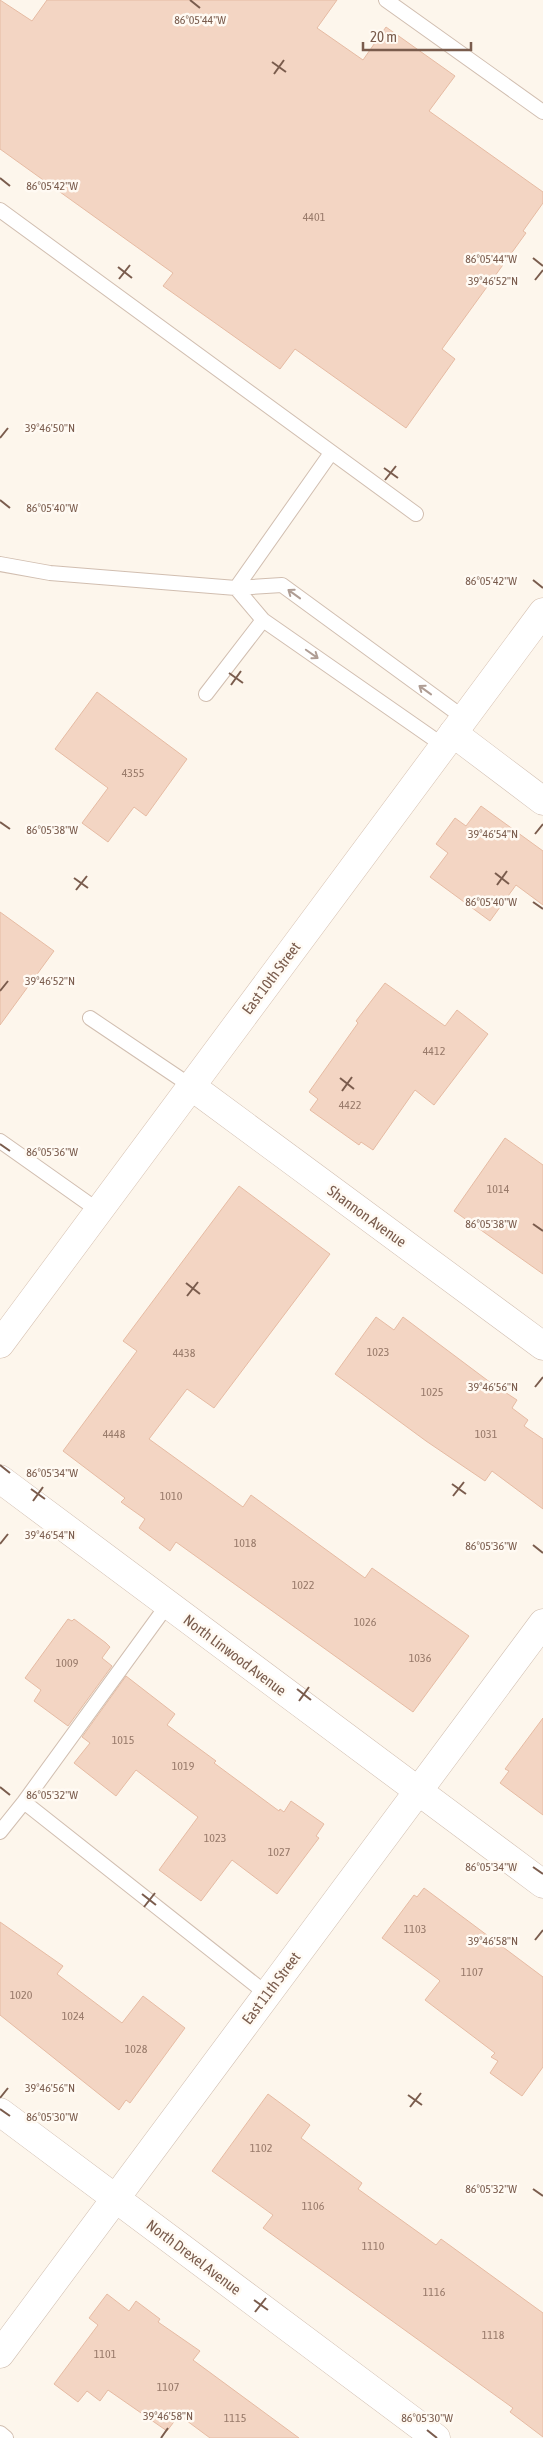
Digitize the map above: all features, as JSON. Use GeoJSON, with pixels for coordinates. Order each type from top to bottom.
{"type":"FeatureCollection","features":[{"type":"Feature","properties":{"kind":"street","name":"East 10th Street"},"geometry":{"type":"LineString","coordinates":[[0,1344],[543,612]]}},
{"type":"Feature","properties":{"kind":"street"},"geometry":{"type":"LineString","coordinates":[[454,732],[543,801]]}},
{"type":"Feature","properties":{"kind":"street","name":"Shannon Avenue"},"geometry":{"type":"LineString","coordinates":[[191,1086],[543,1346]]}},
{"type":"Feature","properties":{"kind":"street","name":"North Linwood Avenue"},"geometry":{"type":"LineString","coordinates":[[0,1479],[543,1884]]}},
{"type":"Feature","properties":{"kind":"street","name":"East 11th Street"},"geometry":{"type":"LineString","coordinates":[[0,2354],[543,1623]]}},
{"type":"Feature","properties":{"kind":"street","name":"North Drexel Avenue"},"geometry":{"type":"LineString","coordinates":[[0,2112],[436,2438]]}},
{"type":"Feature","properties":{"kind":"lane"},"geometry":{"type":"LineString","coordinates":[[386,0],[543,112]]}},
{"type":"Feature","properties":{"kind":"lane"},"geometry":{"type":"LineString","coordinates":[[0,210],[416,514]]}},
{"type":"Feature","properties":{"kind":"lane"},"geometry":{"type":"LineString","coordinates":[[236,588],[331,452]]}},
{"type":"Feature","properties":{"kind":"lane"},"geometry":{"type":"LineString","coordinates":[[0,564],[50,573],[236,588],[282,585],[454,732]]}},
{"type":"Feature","properties":{"kind":"lane"},"geometry":{"type":"LineString","coordinates":[[236,588],[263,620],[454,732]]}},
{"type":"Feature","properties":{"kind":"lane"},"geometry":{"type":"LineString","coordinates":[[206,694],[263,620]]}},
{"type":"Feature","properties":{"kind":"lane"},"geometry":{"type":"LineString","coordinates":[[90,1018],[191,1086]]}},
{"type":"Feature","properties":{"kind":"lane"},"geometry":{"type":"LineString","coordinates":[[0,1140],[99,1211]]}},
{"type":"Feature","properties":{"kind":"lane"},"geometry":{"type":"LineString","coordinates":[[0,1832],[24,1802],[168,1604]]}},
{"type":"Feature","properties":{"kind":"lane"},"geometry":{"type":"LineString","coordinates":[[24,1802],[267,1994]]}},
{"type":"Feature","properties":{"kind":"lane"},"geometry":{"type":"LineString","coordinates":[[0,2434],[6,2438]]}},
{"type":"Feature","properties":{"kind":"building"},"geometry":{"type":"Polygon","coordinates":[[[0,0],[32,21],[47,0],[337,0],[317,28],[363,60],[386,27],[455,76],[429,111],[543,192],[543,203],[523,231],[526,233],[442,349],[455,359],[406,428],[295,349],[280,369],[163,286],[173,273],[0,149],[0,0]]]}},
{"type":"Feature","properties":{"kind":"building"},"geometry":{"type":"Polygon","coordinates":[[[97,692],[187,759],[146,816],[134,807],[108,842],[82,823],[108,788],[55,749],[97,692]]]}},
{"type":"Feature","properties":{"kind":"building"},"geometry":{"type":"Polygon","coordinates":[[[481,806],[543,851],[543,905],[516,885],[490,921],[430,877],[448,853],[436,844],[455,818],[466,826],[481,806]]]}},
{"type":"Feature","properties":{"kind":"building"},"geometry":{"type":"Polygon","coordinates":[[[0,912],[54,951],[0,1025],[0,912]]]}},
{"type":"Feature","properties":{"kind":"building"},"geometry":{"type":"Polygon","coordinates":[[[385,983],[445,1026],[457,1010],[488,1034],[434,1105],[415,1090],[373,1150],[361,1142],[359,1145],[310,1110],[318,1099],[309,1092],[358,1023],[356,1021],[385,983]]]}},
{"type":"Feature","properties":{"kind":"building"},"geometry":{"type":"Polygon","coordinates":[[[505,1138],[543,1165],[543,1274],[454,1211],[505,1138]]]}},
{"type":"Feature","properties":{"kind":"building"},"geometry":{"type":"Polygon","coordinates":[[[239,1186],[330,1254],[214,1408],[187,1389],[149,1439],[243,1507],[251,1495],[365,1578],[372,1568],[469,1636],[413,1712],[176,1542],[170,1551],[139,1528],[145,1519],[121,1502],[125,1498],[63,1451],[137,1351],[123,1341],[239,1186]]]}},
{"type":"Feature","properties":{"kind":"building"},"geometry":{"type":"Polygon","coordinates":[[[376,1317],[394,1330],[403,1317],[491,1383],[517,1400],[512,1408],[528,1420],[524,1426],[543,1439],[543,1509],[492,1471],[485,1481],[426,1441],[335,1374],[376,1317]]]}},
{"type":"Feature","properties":{"kind":"building"},"geometry":{"type":"Polygon","coordinates":[[[68,1619],[72,1621],[74,1619],[110,1647],[102,1658],[112,1666],[68,1726],[34,1701],[41,1690],[25,1678],[68,1619]]]}},
{"type":"Feature","properties":{"kind":"building"},"geometry":{"type":"Polygon","coordinates":[[[126,1676],[175,1714],[167,1725],[216,1761],[214,1763],[279,1811],[280,1809],[284,1812],[291,1801],[324,1824],[316,1836],[319,1838],[277,1894],[232,1860],[201,1901],[159,1870],[198,1817],[136,1770],[116,1796],[74,1763],[90,1743],[82,1737],[126,1676]]]}},
{"type":"Feature","properties":{"kind":"building"},"geometry":{"type":"Polygon","coordinates":[[[543,1718],[543,1815],[500,1783],[509,1771],[505,1769],[543,1718]]]}},
{"type":"Feature","properties":{"kind":"building"},"geometry":{"type":"Polygon","coordinates":[[[424,1888],[543,1977],[543,2067],[522,2096],[490,2073],[498,2061],[491,2057],[495,2053],[425,2000],[440,1981],[382,1938],[414,1895],[417,1897],[424,1888]]]}},
{"type":"Feature","properties":{"kind":"building"},"geometry":{"type":"Polygon","coordinates":[[[0,1922],[63,1966],[57,1974],[122,2023],[143,1996],[185,2028],[130,2103],[126,2100],[119,2110],[0,2015],[0,1922]]]}},
{"type":"Feature","properties":{"kind":"building"},"geometry":{"type":"Polygon","coordinates":[[[268,2094],[310,2125],[301,2138],[362,2183],[358,2189],[436,2245],[441,2239],[543,2313],[543,2437],[510,2412],[513,2408],[263,2228],[273,2215],[212,2171],[268,2094]]]}},
{"type":"Feature","properties":{"kind":"building"},"geometry":{"type":"Polygon","coordinates":[[[107,2294],[129,2311],[136,2301],[160,2319],[158,2322],[200,2351],[193,2360],[299,2438],[210,2438],[179,2415],[167,2431],[108,2390],[100,2401],[87,2391],[78,2402],[54,2384],[98,2325],[89,2318],[107,2294]]]}}]}
